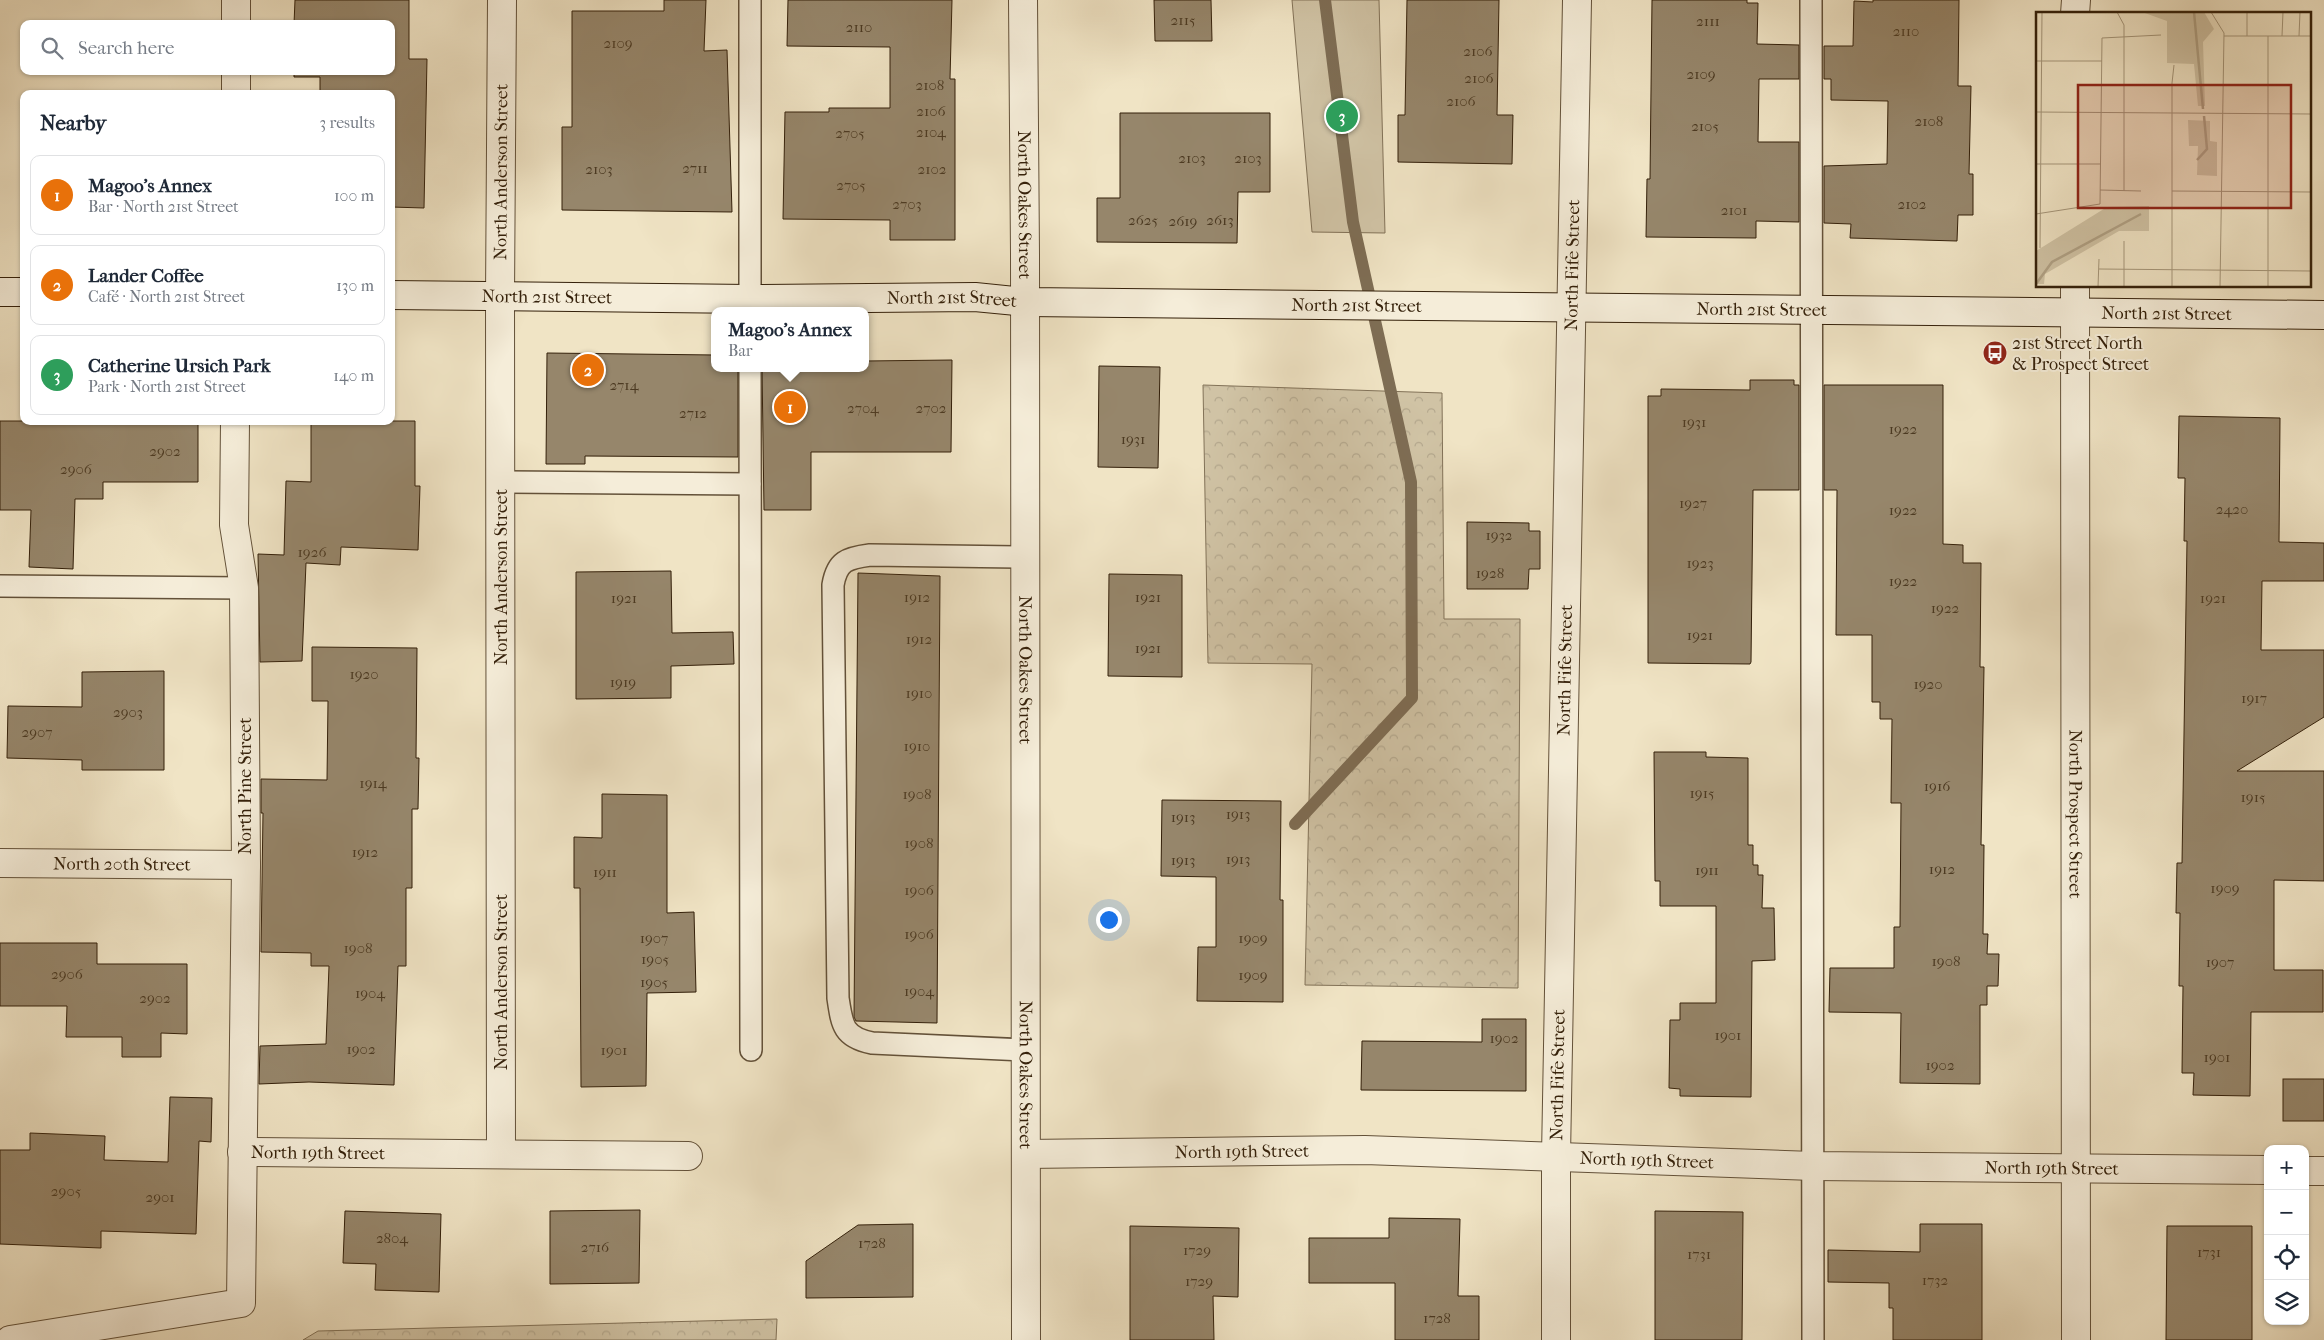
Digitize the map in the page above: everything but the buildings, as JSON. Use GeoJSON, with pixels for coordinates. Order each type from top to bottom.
{"type":"FeatureCollection","features":[{"type":"Feature","properties":{"kind":"street"},"geometry":{"type":"LineString","coordinates":[[236,0],[236,20]]}},
{"type":"Feature","properties":{"kind":"street","name":"North Anderson Street"},"geometry":{"type":"LineString","coordinates":[[501,1154],[500,297],[502,0]]}},
{"type":"Feature","properties":{"kind":"street","name":"North Oakes Street"},"geometry":{"type":"LineString","coordinates":[[1023,0],[1026,302],[1026,1340]]}},
{"type":"Feature","properties":{"kind":"street","name":"North Fife Street"},"geometry":{"type":"LineString","coordinates":[[1556,1340],[1559,308],[1577,0]]}},
{"type":"Feature","properties":{"kind":"street"},"geometry":{"type":"LineString","coordinates":[[236,75],[236,90]]}},
{"type":"Feature","properties":{"kind":"street"},"geometry":{"type":"LineString","coordinates":[[0,292],[20,292]]}},
{"type":"Feature","properties":{"kind":"street","name":"North 21st Street"},"geometry":{"type":"LineString","coordinates":[[395,295],[750,305],[975,297],[1026,302],[1811,310],[2075,299],[2324,315]]}},
{"type":"Feature","properties":{"kind":"street","name":"North Prospect Street"},"geometry":{"type":"LineString","coordinates":[[2075,299],[2076,1340]]}},
{"type":"Feature","properties":{"kind":"street","name":"North Pine Street"},"geometry":{"type":"LineString","coordinates":[[235,425],[234,524],[244,588],[246,865],[242,1152]]}},
{"type":"Feature","properties":{"kind":"street","name":"North 20th Street"},"geometry":{"type":"LineString","coordinates":[[0,862],[246,865]]}},
{"type":"Feature","properties":{"kind":"street","name":"North 19th Street"},"geometry":{"type":"LineString","coordinates":[[1026,1154],[1365,1150],[1813,1166],[2264,1170]]}},
{"type":"Feature","properties":{"kind":"street","name":"North 19th Street"},"geometry":{"type":"LineString","coordinates":[[10,1340],[241,1303],[242,1152],[688,1156]]}},
{"type":"Feature","properties":{"kind":"street"},"geometry":{"type":"LineString","coordinates":[[2309,1171],[2324,1171]]}},
{"type":"Feature","properties":{"kind":"lane"},"geometry":{"type":"LineString","coordinates":[[750,0],[750,305]]}},
{"type":"Feature","properties":{"kind":"lane"},"geometry":{"type":"LineString","coordinates":[[1811,0],[1813,1340]]}},
{"type":"Feature","properties":{"kind":"lane"},"geometry":{"type":"LineString","coordinates":[[750,372],[751,1050]]}},
{"type":"Feature","properties":{"kind":"lane"},"geometry":{"type":"LineString","coordinates":[[500,482],[750,484]]}},
{"type":"Feature","properties":{"kind":"lane"},"geometry":{"type":"LineString","coordinates":[[1026,557],[870,555],[850,558],[839,567],[833,585],[838,998],[841,1022],[848,1033],[859,1041],[872,1043],[1026,1050]]}},
{"type":"Feature","properties":{"kind":"lane"},"geometry":{"type":"LineString","coordinates":[[0,586],[244,588]]}},
{"type":"Feature","properties":{"kind":"green space"},"geometry":{"type":"Polygon","coordinates":[[[1292,0],[1379,0],[1385,233],[1312,232],[1292,0]]]}},
{"type":"Feature","properties":{"kind":"green space"},"geometry":{"type":"Polygon","coordinates":[[[1203,385],[1442,393],[1444,619],[1520,619],[1518,988],[1305,985],[1312,664],[1208,663],[1203,385]]]}},
{"type":"Feature","properties":{"kind":"green space"},"geometry":{"type":"Polygon","coordinates":[[[777,1319],[776,1340],[303,1340],[318,1331],[777,1319]]]}},
{"type":"Feature","properties":{"kind":"waterway"},"geometry":{"type":"LineString","coordinates":[[1295,824],[1412,698],[1411,482],[1353,222],[1325,0]]}},
{"type":"Feature","properties":{"kind":"place","name":"Catherine Ursich Park"},"geometry":{"type":"Point","coordinates":[1342,116]}},
{"type":"Feature","properties":{"kind":"place","name":"21st Street North & Prospect Street"},"geometry":{"type":"Point","coordinates":[1995,353]}},
{"type":"Feature","properties":{"kind":"place","name":"Lander Coffee"},"geometry":{"type":"Point","coordinates":[588,370]}},
{"type":"Feature","properties":{"kind":"place","name":"Magoo's Annex"},"geometry":{"type":"Point","coordinates":[790,407]}}]}
